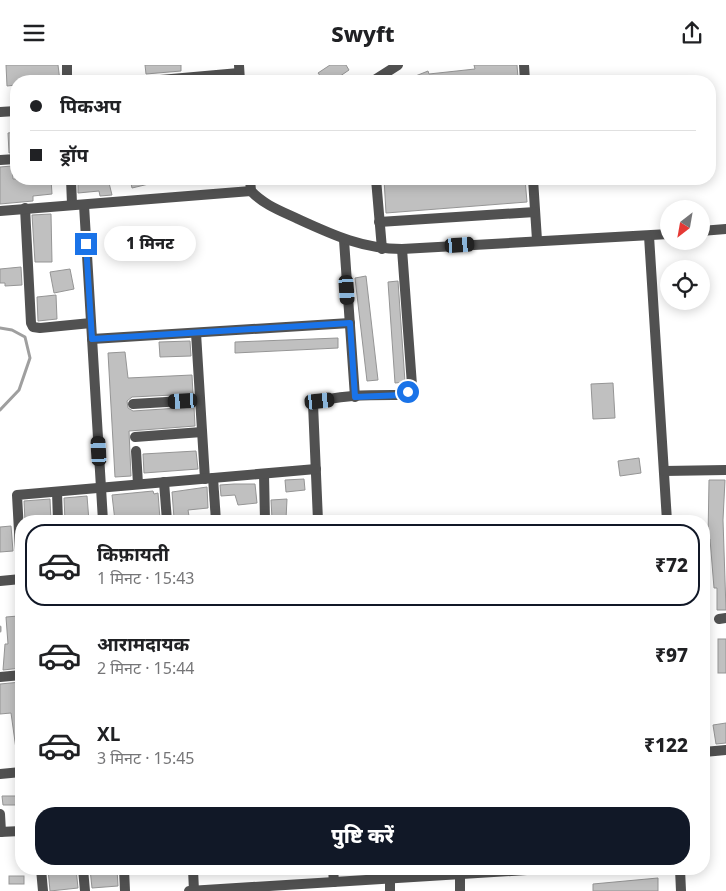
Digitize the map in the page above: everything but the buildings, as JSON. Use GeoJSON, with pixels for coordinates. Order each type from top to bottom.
{"type":"FeatureCollection","features":[{"type":"Feature","properties":{"kind":"street"},"geometry":{"type":"LineString","coordinates":[[382,75],[398,65]]}},
{"type":"Feature","properties":{"kind":"street"},"geometry":{"type":"LineString","coordinates":[[216,75],[239,73]]}},
{"type":"Feature","properties":{"kind":"street"},"geometry":{"type":"LineString","coordinates":[[71,185],[72,204]]}},
{"type":"Feature","properties":{"kind":"street"},"geometry":{"type":"LineString","coordinates":[[250,185],[251,191]]}},
{"type":"Feature","properties":{"kind":"street"},"geometry":{"type":"LineString","coordinates":[[376,185],[382,249]]}},
{"type":"Feature","properties":{"kind":"street"},"geometry":{"type":"LineString","coordinates":[[533,185],[538,240]]}},
{"type":"Feature","properties":{"kind":"street"},"geometry":{"type":"LineString","coordinates":[[0,211],[251,191],[270,206],[344,240],[382,249],[660,235]]}},
{"type":"Feature","properties":{"kind":"street"},"geometry":{"type":"LineString","coordinates":[[84,205],[103,515]]}},
{"type":"Feature","properties":{"kind":"street"},"geometry":{"type":"LineString","coordinates":[[25,209],[31,323],[33,327],[91,323]]}},
{"type":"Feature","properties":{"kind":"street"},"geometry":{"type":"LineString","coordinates":[[379,221],[535,212]]}},
{"type":"Feature","properties":{"kind":"street"},"geometry":{"type":"LineString","coordinates":[[710,230],[726,229]]}},
{"type":"Feature","properties":{"kind":"street"},"geometry":{"type":"LineString","coordinates":[[649,236],[667,515]]}},
{"type":"Feature","properties":{"kind":"street"},"geometry":{"type":"LineString","coordinates":[[344,240],[355,397]]}},
{"type":"Feature","properties":{"kind":"street"},"geometry":{"type":"LineString","coordinates":[[318,515],[313,404],[320,401],[355,397],[402,395],[408,392],[412,385],[402,249]]}},
{"type":"Feature","properties":{"kind":"street"},"geometry":{"type":"LineString","coordinates":[[92,339],[350,323]]}},
{"type":"Feature","properties":{"kind":"street"},"geometry":{"type":"LineString","coordinates":[[196,333],[202,432],[215,515]]}},
{"type":"Feature","properties":{"kind":"street"},"geometry":{"type":"LineString","coordinates":[[133,404],[200,400]]}},
{"type":"Feature","properties":{"kind":"street"},"geometry":{"type":"LineString","coordinates":[[135,437],[202,432]]}},
{"type":"Feature","properties":{"kind":"street"},"geometry":{"type":"LineString","coordinates":[[136,451],[138,485]]}},
{"type":"Feature","properties":{"kind":"street"},"geometry":{"type":"LineString","coordinates":[[18,515],[17,495],[316,469]]}},
{"type":"Feature","properties":{"kind":"street"},"geometry":{"type":"LineString","coordinates":[[664,471],[726,470]]}},
{"type":"Feature","properties":{"kind":"street"},"geometry":{"type":"LineString","coordinates":[[264,474],[265,515]]}},
{"type":"Feature","properties":{"kind":"street"},"geometry":{"type":"LineString","coordinates":[[164,482],[167,515]]}},
{"type":"Feature","properties":{"kind":"street"},"geometry":{"type":"LineString","coordinates":[[57,492],[58,515]]}},
{"type":"Feature","properties":{"kind":"street"},"geometry":{"type":"LineString","coordinates":[[0,581],[15,580]]}},
{"type":"Feature","properties":{"kind":"street"},"geometry":{"type":"LineString","coordinates":[[0,677],[15,676]]}},
{"type":"Feature","properties":{"kind":"street"},"geometry":{"type":"LineString","coordinates":[[710,751],[726,750]]}},
{"type":"Feature","properties":{"kind":"street"},"geometry":{"type":"LineString","coordinates":[[0,774],[15,773]]}},
{"type":"Feature","properties":{"kind":"street"},"geometry":{"type":"LineString","coordinates":[[0,814],[1,832],[15,831]]}},
{"type":"Feature","properties":{"kind":"street"},"geometry":{"type":"LineString","coordinates":[[42,875],[43,891]]}},
{"type":"Feature","properties":{"kind":"street"},"geometry":{"type":"LineString","coordinates":[[83,875],[84,891]]}},
{"type":"Feature","properties":{"kind":"street"},"geometry":{"type":"LineString","coordinates":[[124,875],[125,891]]}},
{"type":"Feature","properties":{"kind":"street"},"geometry":{"type":"LineString","coordinates":[[193,875],[194,891]]}},
{"type":"Feature","properties":{"kind":"street"},"geometry":{"type":"LineString","coordinates":[[333,875],[334,882]]}},
{"type":"Feature","properties":{"kind":"street"},"geometry":{"type":"LineString","coordinates":[[188,891],[442,875]]}},
{"type":"Feature","properties":{"kind":"street"},"geometry":{"type":"LineString","coordinates":[[460,875],[460,891]]}},
{"type":"Feature","properties":{"kind":"street"},"geometry":{"type":"LineString","coordinates":[[680,875],[681,891]]}},
{"type":"Feature","properties":{"kind":"street"},"geometry":{"type":"LineString","coordinates":[[390,878],[390,891]]}},
{"type":"Feature","properties":{"kind":"waterway"},"geometry":{"type":"LineString","coordinates":[[0,328],[12,330],[25,337],[30,358],[19,390],[0,410]]}},
{"type":"Feature","properties":{"kind":"route"},"geometry":{"type":"LineString","coordinates":[[86,244],[92,339],[350,323],[355,397],[402,395],[408,392]]}}]}
